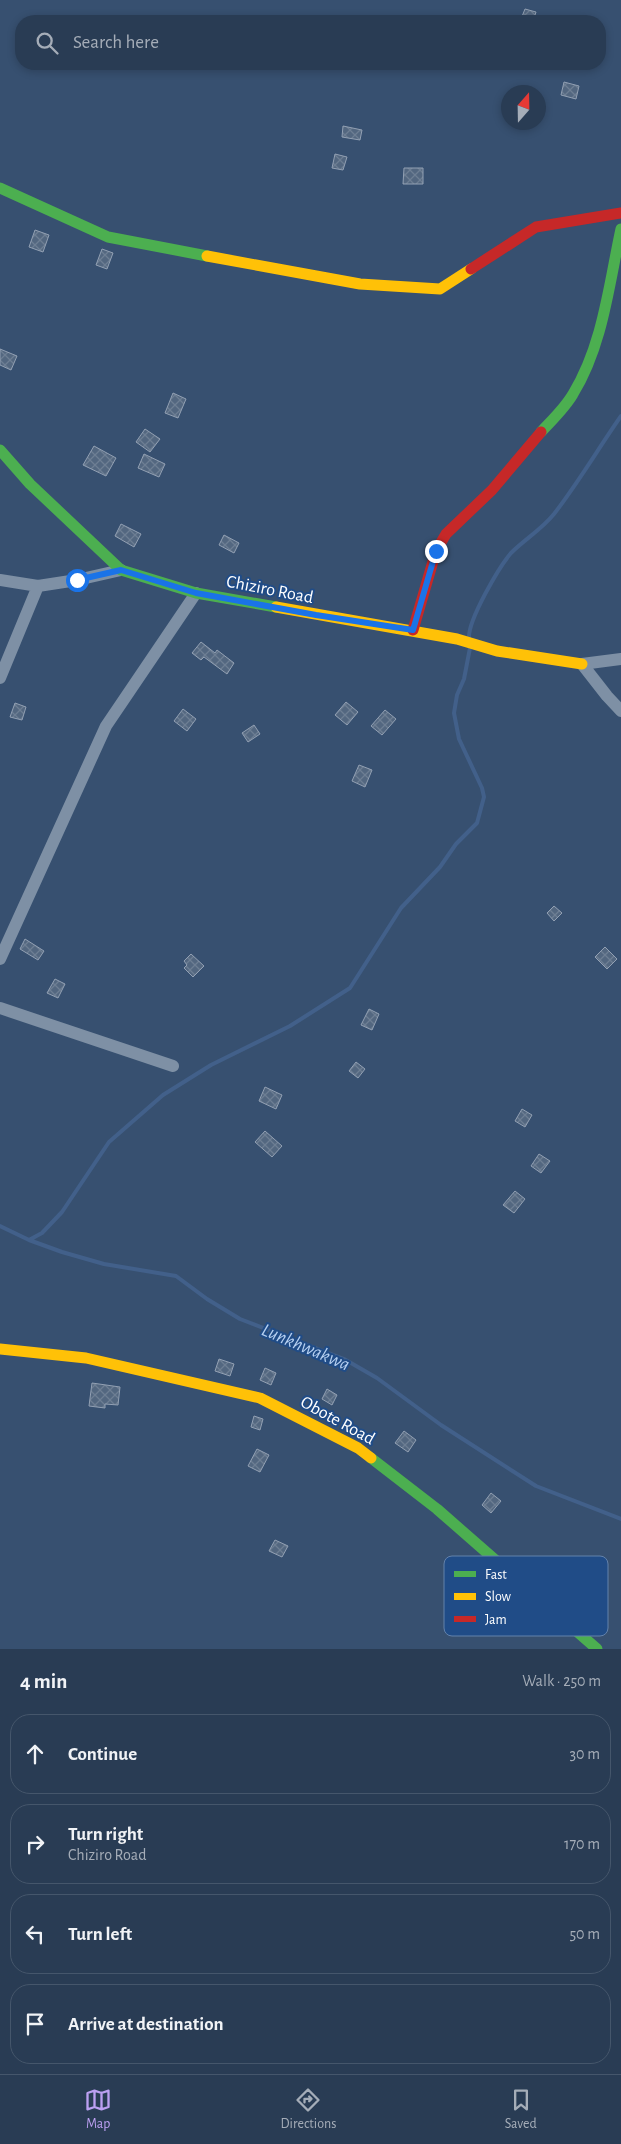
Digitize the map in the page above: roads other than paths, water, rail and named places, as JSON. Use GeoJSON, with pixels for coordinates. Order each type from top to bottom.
{"type":"FeatureCollection","features":[{"type":"Feature","properties":{"kind":"street"},"geometry":{"type":"LineString","coordinates":[[0,188],[108,237],[360,284],[440,289],[536,227],[621,213]]}},
{"type":"Feature","properties":{"kind":"street"},"geometry":{"type":"LineString","coordinates":[[413,630],[436,551],[446,534],[492,490],[572,396],[586,371],[595,349],[621,229]]}},
{"type":"Feature","properties":{"kind":"street","name":"Chiziro Road"},"geometry":{"type":"LineString","coordinates":[[0,450],[30,484],[121,570],[196,593],[316,615],[413,630],[457,639],[497,651],[582,664]]}},
{"type":"Feature","properties":{"kind":"street"},"geometry":{"type":"LineString","coordinates":[[0,580],[38,586],[121,570]]}},
{"type":"Feature","properties":{"kind":"street"},"geometry":{"type":"LineString","coordinates":[[0,678],[38,586]]}},
{"type":"Feature","properties":{"kind":"street"},"geometry":{"type":"LineString","coordinates":[[0,959],[106,726],[196,593]]}},
{"type":"Feature","properties":{"kind":"street"},"geometry":{"type":"LineString","coordinates":[[621,659],[582,664],[606,696],[621,711]]}},
{"type":"Feature","properties":{"kind":"street"},"geometry":{"type":"LineString","coordinates":[[0,1008],[173,1066]]}},
{"type":"Feature","properties":{"kind":"street","name":"Obote Road"},"geometry":{"type":"LineString","coordinates":[[0,1349],[86,1358],[260,1398],[358,1448],[437,1509],[491,1556]]}},
{"type":"Feature","properties":{"kind":"street","name":"Obote Road"},"geometry":{"type":"LineString","coordinates":[[582,1636],[597,1649]]}},
{"type":"Feature","properties":{"kind":"waterway"},"geometry":{"type":"LineString","coordinates":[[469,638],[473,619],[492,581],[506,560],[511,553],[554,514],[621,416]]}},
{"type":"Feature","properties":{"kind":"waterway"},"geometry":{"type":"LineString","coordinates":[[29,1240],[42,1233],[62,1212],[109,1142],[163,1095],[211,1065],[290,1026],[350,988],[401,908],[440,867],[456,844],[477,823],[484,797],[482,788],[459,739],[454,713],[457,695],[464,679],[470,648]]}},
{"type":"Feature","properties":{"kind":"waterway","name":"Lunkhwakwa"},"geometry":{"type":"LineString","coordinates":[[0,1226],[29,1240],[104,1264],[176,1276],[207,1299],[240,1319],[344,1359],[377,1378],[441,1425],[536,1486],[621,1519]]}}]}
